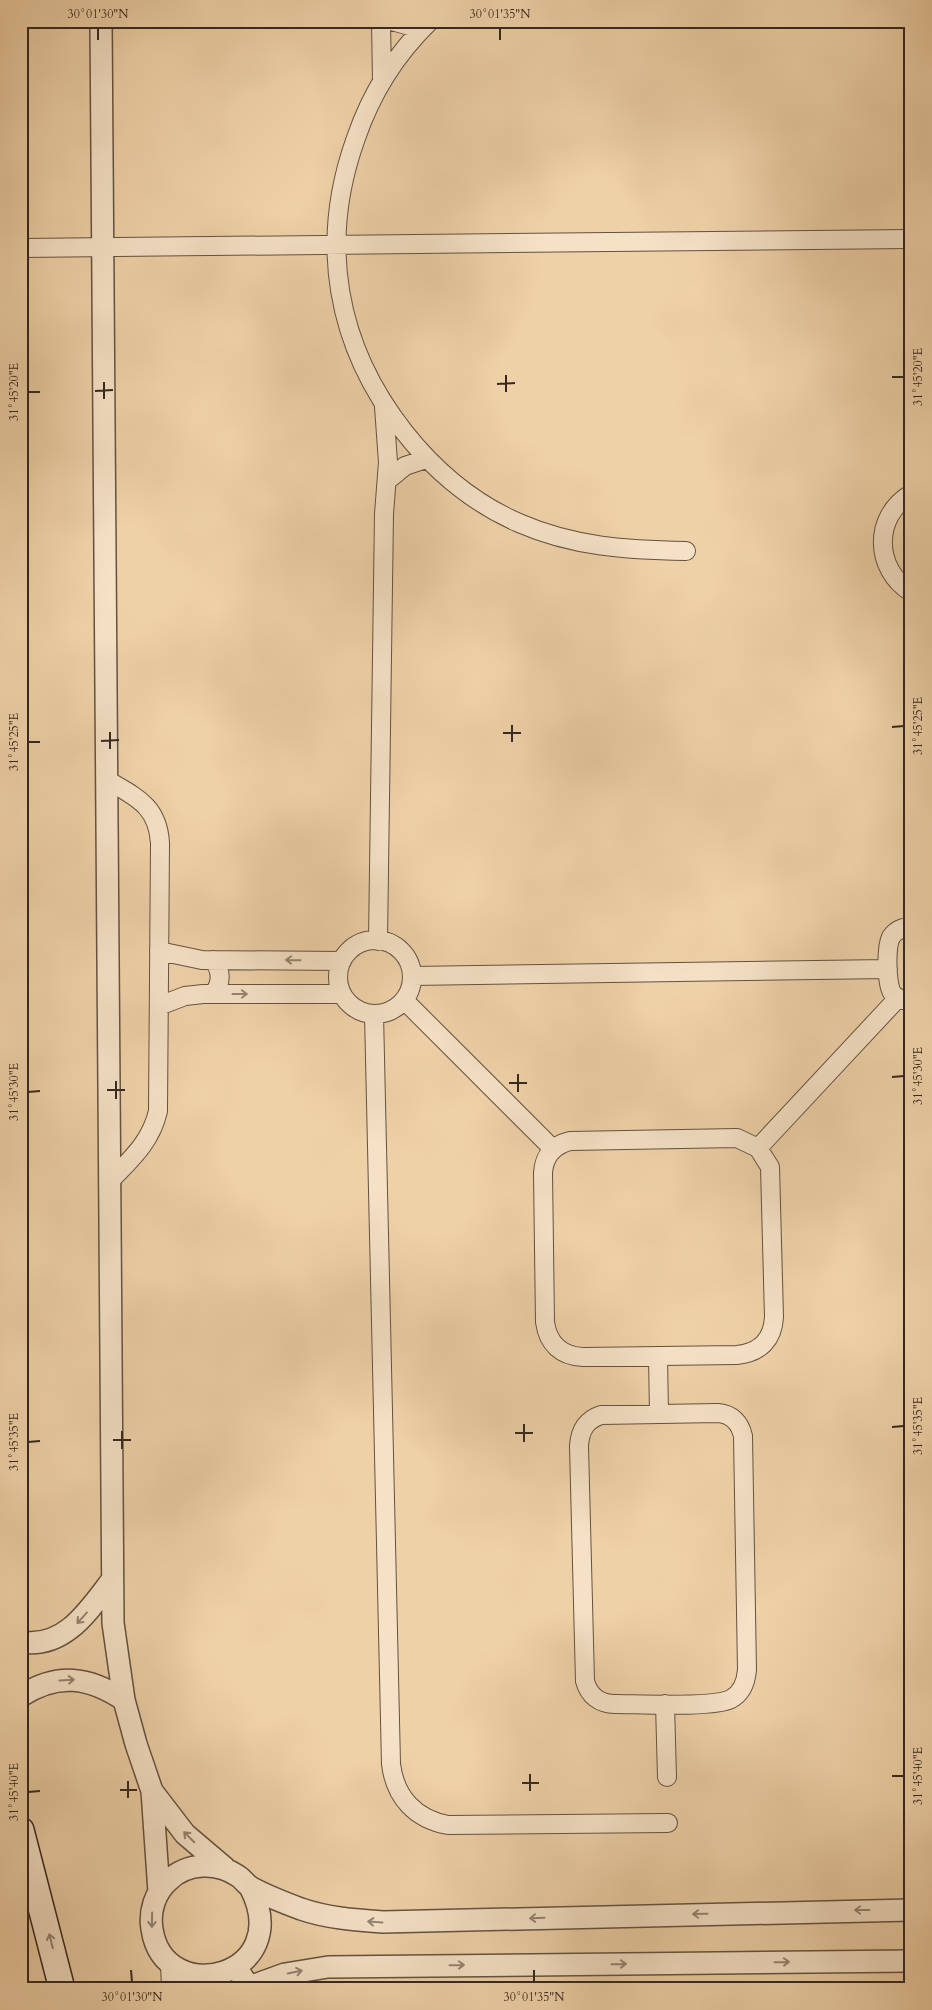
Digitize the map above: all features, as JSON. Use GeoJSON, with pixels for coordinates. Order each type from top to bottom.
{"type":"FeatureCollection","features":[{"type":"Feature","properties":{"kind":"main road"},"geometry":{"type":"LineString","coordinates":[[21,1830],[62,1989]]}},
{"type":"Feature","properties":{"kind":"street"},"geometry":{"type":"LineString","coordinates":[[100,21],[112,1580],[114,1631],[124,1700],[152,1791],[159,1892]]}},
{"type":"Feature","properties":{"kind":"street"},"geometry":{"type":"LineString","coordinates":[[381,21],[382,83]]}},
{"type":"Feature","properties":{"kind":"street"},"geometry":{"type":"LineString","coordinates":[[392,21],[401,26],[428,24]]}},
{"type":"Feature","properties":{"kind":"street"},"geometry":{"type":"LineString","coordinates":[[428,24],[402,53],[382,83],[360,124],[351,150],[339,200],[336,246],[340,295],[345,320],[363,369],[384,407],[426,459],[468,495],[519,523],[546,534],[601,547],[686,551]]}},
{"type":"Feature","properties":{"kind":"street"},"geometry":{"type":"LineString","coordinates":[[21,248],[102,249],[911,239]]}},
{"type":"Feature","properties":{"kind":"street"},"geometry":{"type":"LineString","coordinates":[[378,941],[384,524],[388,480],[388,443],[384,407]]}},
{"type":"Feature","properties":{"kind":"street"},"geometry":{"type":"LineString","coordinates":[[388,480],[405,466],[426,459]]}},
{"type":"Feature","properties":{"kind":"street"},"geometry":{"type":"LineString","coordinates":[[911,494],[897,504],[891,513],[883,534],[882,545],[884,556],[893,576],[911,592]]}},
{"type":"Feature","properties":{"kind":"street"},"geometry":{"type":"LineString","coordinates":[[107,780],[142,801],[154,816],[158,825],[160,843],[158,1101],[156,1120],[144,1146],[110,1181]]}},
{"type":"Feature","properties":{"kind":"street"},"geometry":{"type":"LineString","coordinates":[[758,1148],[904,1000],[890,989],[888,969],[889,947],[892,936],[901,928],[911,927]]}},
{"type":"Feature","properties":{"kind":"street"},"geometry":{"type":"LineString","coordinates":[[369,941],[378,941],[395,946],[401,952],[410,967],[412,976],[408,993],[404,1000],[391,1011],[374,1014],[359,1010],[342,994],[338,977],[342,961],[353,948],[369,941]]}},
{"type":"Feature","properties":{"kind":"street"},"geometry":{"type":"LineString","coordinates":[[159,951],[186,958],[213,960],[342,961]]}},
{"type":"Feature","properties":{"kind":"street"},"geometry":{"type":"LineString","coordinates":[[212,994],[219,983],[220,977],[213,960]]}},
{"type":"Feature","properties":{"kind":"street"},"geometry":{"type":"LineString","coordinates":[[412,976],[888,969]]}},
{"type":"Feature","properties":{"kind":"street"},"geometry":{"type":"LineString","coordinates":[[159,1006],[185,996],[212,994],[342,994]]}},
{"type":"Feature","properties":{"kind":"street"},"geometry":{"type":"LineString","coordinates":[[404,1000],[552,1149]]}},
{"type":"Feature","properties":{"kind":"street"},"geometry":{"type":"LineString","coordinates":[[374,1014],[391,1764],[396,1786],[401,1796],[416,1813],[431,1821],[448,1825],[668,1823]]}},
{"type":"Feature","properties":{"kind":"street"},"geometry":{"type":"LineString","coordinates":[[729,1138],[745,1140],[758,1148],[767,1160],[771,1175],[774,1317],[771,1333],[761,1347],[746,1354],[658,1356],[575,1357],[560,1351],[549,1338],[544,1322],[543,1172],[546,1160],[552,1149],[570,1141],[729,1138]]}},
{"type":"Feature","properties":{"kind":"street"},"geometry":{"type":"LineString","coordinates":[[658,1356],[659,1414]]}},
{"type":"Feature","properties":{"kind":"street"},"geometry":{"type":"LineString","coordinates":[[608,1414],[723,1414],[733,1418],[740,1426],[744,1442],[747,1670],[745,1682],[734,1697],[722,1702],[665,1704],[608,1704],[596,1699],[587,1688],[584,1674],[578,1446],[584,1426],[594,1417],[608,1414]]}},
{"type":"Feature","properties":{"kind":"street"},"geometry":{"type":"LineString","coordinates":[[21,1642],[40,1642],[66,1632],[87,1613],[112,1580]]}},
{"type":"Feature","properties":{"kind":"street"},"geometry":{"type":"LineString","coordinates":[[21,1696],[47,1683],[77,1680],[106,1689],[124,1700]]}},
{"type":"Feature","properties":{"kind":"street"},"geometry":{"type":"LineString","coordinates":[[665,1704],[667,1777]]}},
{"type":"Feature","properties":{"kind":"street"},"geometry":{"type":"LineString","coordinates":[[152,1791],[185,1834],[226,1869],[239,1876],[250,1887],[258,1903],[261,1921],[258,1939],[250,1955],[236,1967],[220,1974],[202,1976],[185,1972],[170,1963],[160,1951],[153,1937],[151,1921],[153,1906],[159,1892],[169,1880],[181,1871],[196,1866],[226,1869]]}},
{"type":"Feature","properties":{"kind":"street"},"geometry":{"type":"LineString","coordinates":[[250,1887],[324,1916],[383,1922],[911,1910]]}},
{"type":"Feature","properties":{"kind":"street"},"geometry":{"type":"LineString","coordinates":[[236,1967],[247,1988],[285,1974],[328,1967],[911,1960]]}},
{"type":"Feature","properties":{"kind":"street"},"geometry":{"type":"LineString","coordinates":[[170,1963],[171,1989]]}}]}
